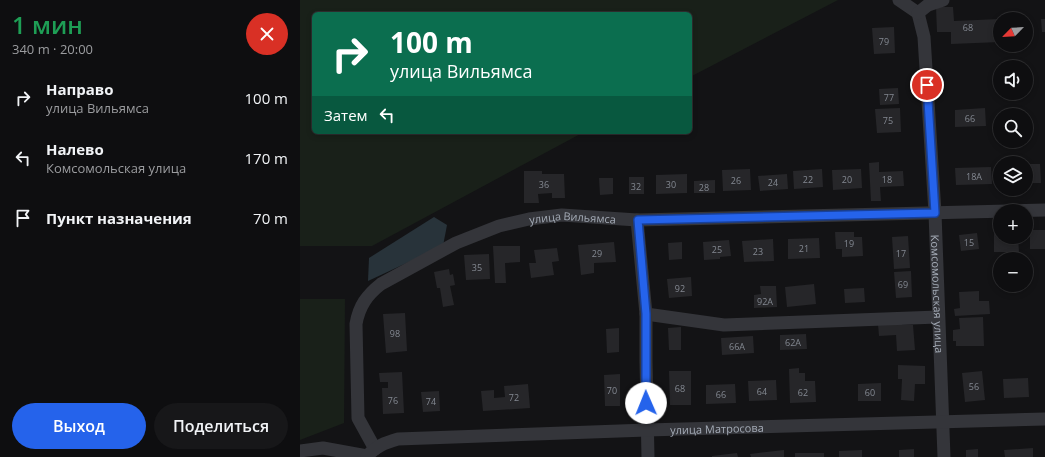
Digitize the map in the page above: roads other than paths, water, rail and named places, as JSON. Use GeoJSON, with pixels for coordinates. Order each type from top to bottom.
{"type":"FeatureCollection","features":[{"type":"Feature","properties":{"kind":"street"},"geometry":{"type":"LineString","coordinates":[[899,0],[918,13],[928,5],[943,0]]}},
{"type":"Feature","properties":{"kind":"street","name":"Комсомольская улица"},"geometry":{"type":"LineString","coordinates":[[918,13],[924,37],[935,213],[944,457]]}},
{"type":"Feature","properties":{"kind":"street","name":"улица Вильямса"},"geometry":{"type":"LineString","coordinates":[[369,454],[358,418],[356,324],[358,313],[363,304],[372,291],[381,284],[456,243],[499,226],[529,219],[562,215],[638,220],[1045,210]]}},
{"type":"Feature","properties":{"kind":"street"},"geometry":{"type":"LineString","coordinates":[[638,220],[646,314],[648,457]]}},
{"type":"Feature","properties":{"kind":"street"},"geometry":{"type":"LineString","coordinates":[[646,314],[724,325],[938,317]]}},
{"type":"Feature","properties":{"kind":"street","name":"улица Матросова"},"geometry":{"type":"LineString","coordinates":[[369,454],[384,443],[398,439],[647,430],[1045,419]]}},
{"type":"Feature","properties":{"kind":"street"},"geometry":{"type":"LineString","coordinates":[[300,451],[323,448],[369,454]]}}]}
